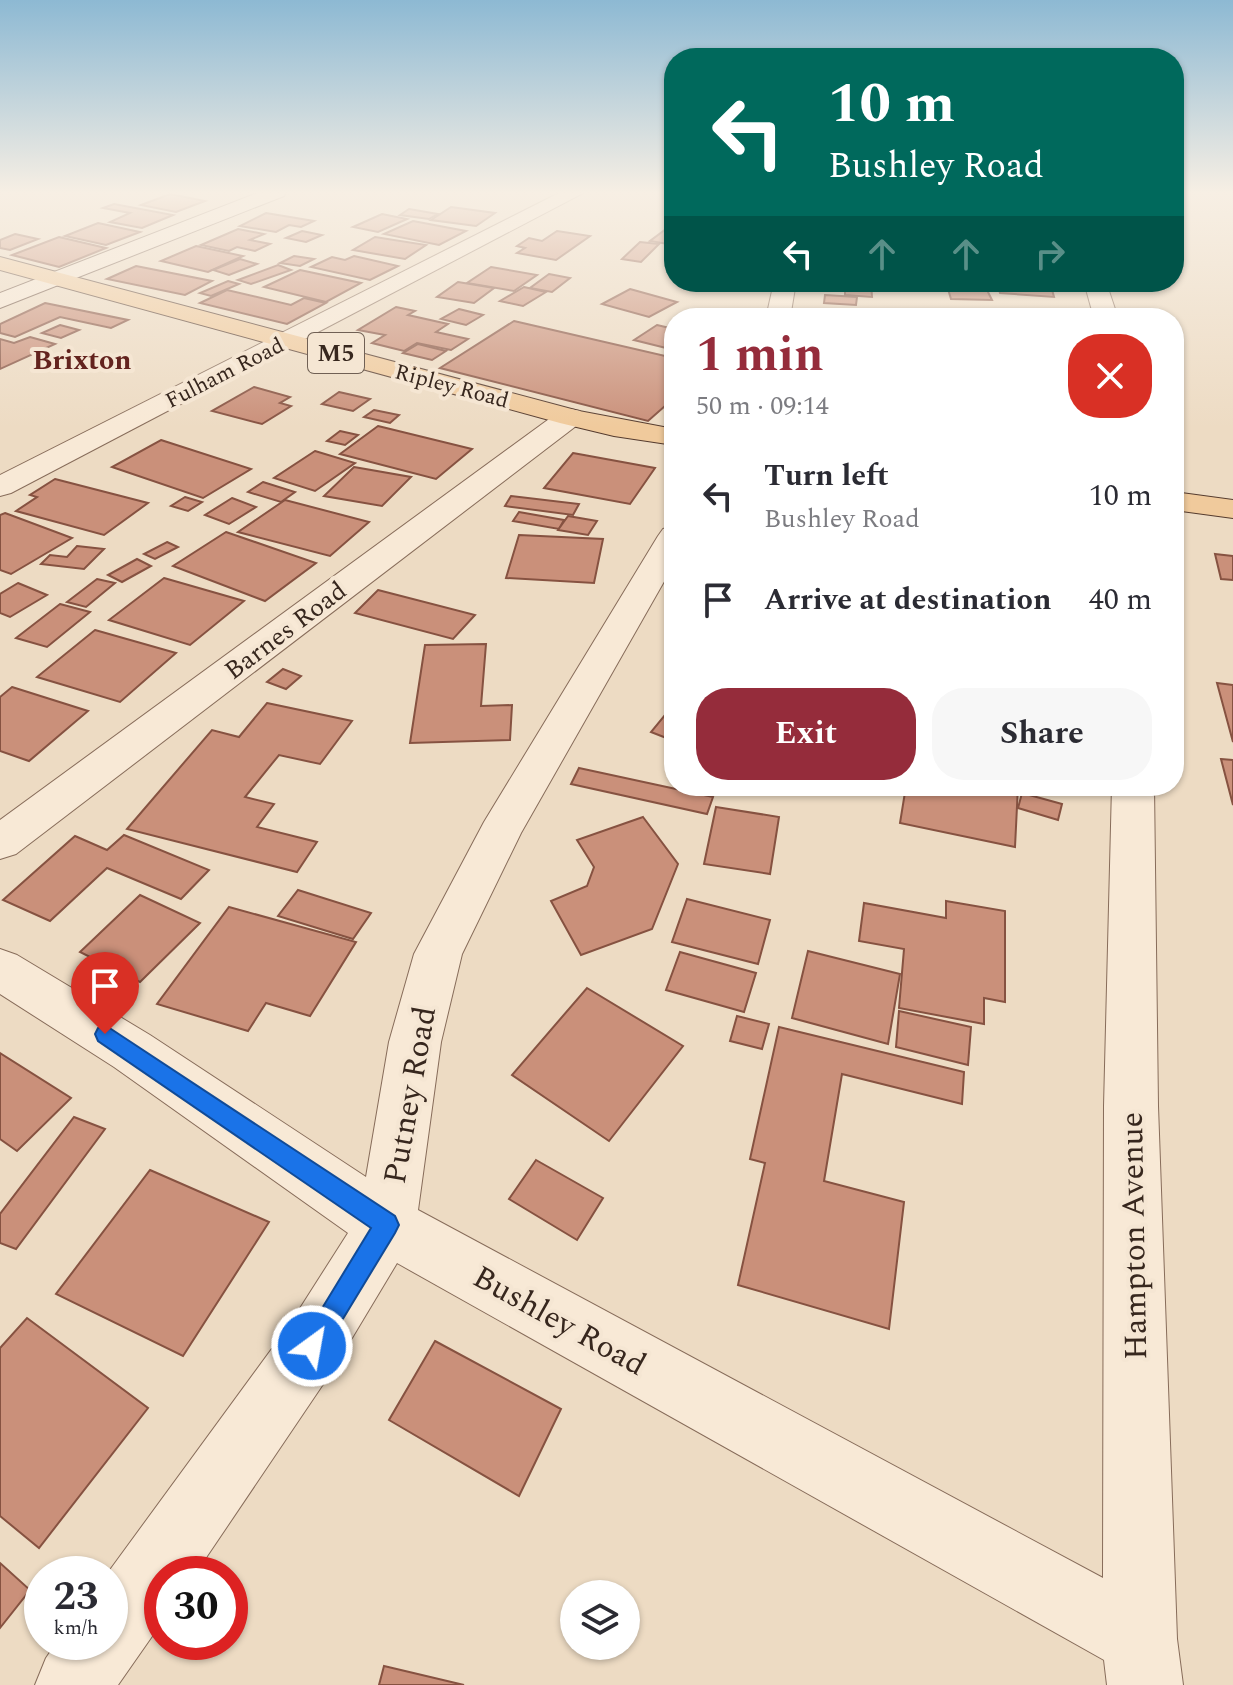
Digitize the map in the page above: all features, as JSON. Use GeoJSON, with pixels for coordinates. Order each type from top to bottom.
{"type":"FeatureCollection","features":[{"type":"Feature","properties":{"kind":"main road","name":"Ripley Road"},"geometry":{"type":"LineString","coordinates":[[31,271],[570,417],[664,436]]}},
{"type":"Feature","properties":{"kind":"main road"},"geometry":{"type":"LineString","coordinates":[[1184,502],[1233,509]]}},
{"type":"Feature","properties":{"kind":"street"},"geometry":{"type":"LineString","coordinates":[[0,301],[80,271]]}},
{"type":"Feature","properties":{"kind":"street","name":"Fulham Road"},"geometry":{"type":"LineString","coordinates":[[0,487],[423,271]]}},
{"type":"Feature","properties":{"kind":"street","name":"Barnes Road"},"geometry":{"type":"LineString","coordinates":[[0,843],[570,417]]}},
{"type":"Feature","properties":{"kind":"street","name":"Putney Road"},"geometry":{"type":"LineString","coordinates":[[128,1607],[312,1346],[387,1225],[415,1042],[438,954],[499,833],[664,553]]}},
{"type":"Feature","properties":{"kind":"street","name":"Hampton Avenue"},"geometry":{"type":"LineString","coordinates":[[1133,796],[1132,1229],[1142,1662]]}},
{"type":"Feature","properties":{"kind":"street","name":"Bushley Road"},"geometry":{"type":"LineString","coordinates":[[0,969],[132,1051],[387,1225],[1142,1662]]}},
{"type":"Feature","properties":{"kind":"street"},"geometry":{"type":"LineString","coordinates":[[73,1685],[90,1660]]}},
{"type":"Feature","properties":{"kind":"building"},"geometry":{"type":"Polygon","coordinates":[[[126,271],[159,271],[212,281],[185,295],[107,279],[126,271]]]}},
{"type":"Feature","properties":{"kind":"building"},"geometry":{"type":"Polygon","coordinates":[[[215,271],[240,271],[229,275],[215,271]]]}},
{"type":"Feature","properties":{"kind":"building"},"geometry":{"type":"Polygon","coordinates":[[[263,271],[289,271],[251,284],[238,280],[263,271]]]}},
{"type":"Feature","properties":{"kind":"building"},"geometry":{"type":"Polygon","coordinates":[[[299,271],[361,283],[326,302],[264,287],[299,271]]]}},
{"type":"Feature","properties":{"kind":"building"},"geometry":{"type":"Polygon","coordinates":[[[327,271],[389,271],[370,280],[327,271]]]}},
{"type":"Feature","properties":{"kind":"building"},"geometry":{"type":"Polygon","coordinates":[[[486,271],[537,275],[514,291],[467,283],[486,271]]]}},
{"type":"Feature","properties":{"kind":"building"},"geometry":{"type":"Polygon","coordinates":[[[549,274],[570,278],[552,292],[530,288],[549,274]]]}},
{"type":"Feature","properties":{"kind":"building"},"geometry":{"type":"Polygon","coordinates":[[[228,281],[239,284],[211,296],[200,293],[228,281]]]}},
{"type":"Feature","properties":{"kind":"building"},"geometry":{"type":"Polygon","coordinates":[[[458,282],[494,288],[474,303],[437,297],[458,282]]]}},
{"type":"Feature","properties":{"kind":"building"},"geometry":{"type":"Polygon","coordinates":[[[524,287],[546,292],[523,306],[500,301],[524,287]]]}},
{"type":"Feature","properties":{"kind":"building"},"geometry":{"type":"Polygon","coordinates":[[[630,289],[677,302],[649,317],[602,304],[630,289]]]}},
{"type":"Feature","properties":{"kind":"building"},"geometry":{"type":"Polygon","coordinates":[[[227,290],[291,305],[304,298],[326,303],[287,324],[200,303],[227,290]]]}},
{"type":"Feature","properties":{"kind":"building"},"geometry":{"type":"Polygon","coordinates":[[[845,292],[872,292],[872,297],[845,295],[845,292]]]}},
{"type":"Feature","properties":{"kind":"building"},"geometry":{"type":"Polygon","coordinates":[[[949,292],[988,292],[992,300],[951,299],[949,292]]]}},
{"type":"Feature","properties":{"kind":"building"},"geometry":{"type":"Polygon","coordinates":[[[1053,292],[1054,297],[1000,293],[1053,292]]]}},
{"type":"Feature","properties":{"kind":"building"},"geometry":{"type":"Polygon","coordinates":[[[825,295],[857,297],[856,305],[824,303],[825,295]]]}},
{"type":"Feature","properties":{"kind":"building"},"geometry":{"type":"Polygon","coordinates":[[[45,303],[128,320],[111,328],[60,317],[15,337],[0,333],[0,324],[45,303]]]}},
{"type":"Feature","properties":{"kind":"building"},"geometry":{"type":"Polygon","coordinates":[[[396,307],[415,311],[408,315],[448,324],[436,332],[468,339],[451,350],[417,343],[404,351],[372,343],[385,335],[358,330],[396,307]]]}},
{"type":"Feature","properties":{"kind":"building"},"geometry":{"type":"Polygon","coordinates":[[[459,309],[483,315],[466,325],[441,319],[459,309]]]}},
{"type":"Feature","properties":{"kind":"building"},"geometry":{"type":"Polygon","coordinates":[[[514,321],[664,356],[664,407],[648,421],[440,368],[514,321]]]}},
{"type":"Feature","properties":{"kind":"building"},"geometry":{"type":"Polygon","coordinates":[[[60,325],[79,330],[61,338],[42,333],[60,325]]]}},
{"type":"Feature","properties":{"kind":"building"},"geometry":{"type":"Polygon","coordinates":[[[657,325],[664,327],[664,348],[634,340],[657,325]]]}},
{"type":"Feature","properties":{"kind":"building"},"geometry":{"type":"Polygon","coordinates":[[[30,337],[55,344],[0,369],[0,339],[14,343],[30,337]]]}},
{"type":"Feature","properties":{"kind":"building"},"geometry":{"type":"Polygon","coordinates":[[[418,344],[446,351],[432,360],[403,353],[418,344]]]}},
{"type":"Feature","properties":{"kind":"building"},"geometry":{"type":"Polygon","coordinates":[[[254,387],[290,397],[280,403],[291,406],[262,424],[212,411],[254,387]]]}},
{"type":"Feature","properties":{"kind":"building"},"geometry":{"type":"Polygon","coordinates":[[[339,392],[370,399],[353,411],[322,404],[339,392]]]}},
{"type":"Feature","properties":{"kind":"building"},"geometry":{"type":"Polygon","coordinates":[[[374,410],[399,415],[390,423],[364,417],[374,410]]]}},
{"type":"Feature","properties":{"kind":"building"},"geometry":{"type":"Polygon","coordinates":[[[378,426],[472,449],[436,479],[340,454],[378,426]]]}},
{"type":"Feature","properties":{"kind":"building"},"geometry":{"type":"Polygon","coordinates":[[[340,431],[358,435],[345,445],[327,441],[340,431]]]}},
{"type":"Feature","properties":{"kind":"building"},"geometry":{"type":"Polygon","coordinates":[[[161,440],[251,469],[203,498],[112,467],[161,440]]]}},
{"type":"Feature","properties":{"kind":"building"},"geometry":{"type":"Polygon","coordinates":[[[315,451],[355,463],[315,491],[274,478],[315,451]]]}},
{"type":"Feature","properties":{"kind":"building"},"geometry":{"type":"Polygon","coordinates":[[[573,453],[655,468],[630,504],[544,488],[573,453]]]}},
{"type":"Feature","properties":{"kind":"building"},"geometry":{"type":"Polygon","coordinates":[[[354,467],[411,477],[382,506],[324,496],[354,467]]]}},
{"type":"Feature","properties":{"kind":"building"},"geometry":{"type":"Polygon","coordinates":[[[55,479],[148,503],[104,535],[16,511],[37,497],[30,495],[55,479]]]}},
{"type":"Feature","properties":{"kind":"building"},"geometry":{"type":"Polygon","coordinates":[[[263,482],[295,492],[281,502],[248,492],[263,482]]]}},
{"type":"Feature","properties":{"kind":"building"},"geometry":{"type":"Polygon","coordinates":[[[511,496],[579,504],[573,515],[505,506],[511,496]]]}},
{"type":"Feature","properties":{"kind":"building"},"geometry":{"type":"Polygon","coordinates":[[[185,497],[202,502],[188,511],[171,506],[185,497]]]}},
{"type":"Feature","properties":{"kind":"building"},"geometry":{"type":"Polygon","coordinates":[[[232,498],[256,507],[229,524],[205,515],[232,498]]]}},
{"type":"Feature","properties":{"kind":"building"},"geometry":{"type":"Polygon","coordinates":[[[285,500],[369,522],[330,556],[238,532],[285,500]]]}},
{"type":"Feature","properties":{"kind":"building"},"geometry":{"type":"Polygon","coordinates":[[[519,512],[564,520],[559,529],[513,521],[519,512]]]}},
{"type":"Feature","properties":{"kind":"building"},"geometry":{"type":"Polygon","coordinates":[[[5,513],[72,538],[11,574],[0,570],[0,515],[5,513]]]}},
{"type":"Feature","properties":{"kind":"building"},"geometry":{"type":"Polygon","coordinates":[[[568,516],[597,521],[588,535],[558,530],[568,516]]]}},
{"type":"Feature","properties":{"kind":"building"},"geometry":{"type":"Polygon","coordinates":[[[226,532],[316,563],[265,601],[173,566],[226,532]]]}},
{"type":"Feature","properties":{"kind":"building"},"geometry":{"type":"Polygon","coordinates":[[[519,535],[603,539],[594,583],[506,578],[519,535]]]}},
{"type":"Feature","properties":{"kind":"building"},"geometry":{"type":"Polygon","coordinates":[[[167,542],[178,547],[155,559],[144,554],[167,542]]]}},
{"type":"Feature","properties":{"kind":"building"},"geometry":{"type":"Polygon","coordinates":[[[77,546],[104,549],[84,569],[41,564],[50,555],[67,557],[77,546]]]}},
{"type":"Feature","properties":{"kind":"building"},"geometry":{"type":"Polygon","coordinates":[[[1215,554],[1233,556],[1233,580],[1221,579],[1215,554]]]}},
{"type":"Feature","properties":{"kind":"building"},"geometry":{"type":"Polygon","coordinates":[[[137,559],[151,566],[122,582],[108,575],[137,559]]]}},
{"type":"Feature","properties":{"kind":"building"},"geometry":{"type":"Polygon","coordinates":[[[164,578],[244,601],[190,645],[109,620],[164,578]]]}},
{"type":"Feature","properties":{"kind":"building"},"geometry":{"type":"Polygon","coordinates":[[[97,579],[115,583],[86,607],[67,602],[97,579]]]}},
{"type":"Feature","properties":{"kind":"building"},"geometry":{"type":"Polygon","coordinates":[[[18,583],[47,595],[10,617],[0,613],[0,594],[18,583]]]}},
{"type":"Feature","properties":{"kind":"building"},"geometry":{"type":"Polygon","coordinates":[[[378,590],[475,615],[453,639],[355,613],[378,590]]]}},
{"type":"Feature","properties":{"kind":"building"},"geometry":{"type":"Polygon","coordinates":[[[60,604],[90,612],[47,647],[16,638],[60,604]]]}},
{"type":"Feature","properties":{"kind":"building"},"geometry":{"type":"Polygon","coordinates":[[[95,630],[176,653],[120,702],[37,677],[95,630]]]}},
{"type":"Feature","properties":{"kind":"building"},"geometry":{"type":"Polygon","coordinates":[[[486,644],[481,706],[512,705],[510,740],[410,743],[425,645],[486,644]]]}},
{"type":"Feature","properties":{"kind":"building"},"geometry":{"type":"Polygon","coordinates":[[[283,669],[301,676],[286,689],[267,682],[283,669]]]}},
{"type":"Feature","properties":{"kind":"building"},"geometry":{"type":"Polygon","coordinates":[[[1217,683],[1233,685],[1233,742],[1217,683]]]}},
{"type":"Feature","properties":{"kind":"building"},"geometry":{"type":"Polygon","coordinates":[[[12,687],[88,711],[29,761],[0,751],[0,697],[12,687]]]}},
{"type":"Feature","properties":{"kind":"building"},"geometry":{"type":"Polygon","coordinates":[[[267,703],[352,721],[320,764],[279,755],[245,797],[274,804],[257,827],[317,842],[297,872],[127,829],[212,730],[239,737],[267,703]]]}},
{"type":"Feature","properties":{"kind":"building"},"geometry":{"type":"Polygon","coordinates":[[[664,716],[664,737],[651,732],[664,716]]]}},
{"type":"Feature","properties":{"kind":"building"},"geometry":{"type":"Polygon","coordinates":[[[1221,759],[1233,760],[1233,805],[1221,759]]]}},
{"type":"Feature","properties":{"kind":"building"},"geometry":{"type":"Polygon","coordinates":[[[579,768],[664,786],[664,796],[713,797],[707,814],[571,784],[579,768]]]}},
{"type":"Feature","properties":{"kind":"building"},"geometry":{"type":"Polygon","coordinates":[[[904,796],[1018,796],[1015,847],[900,823],[904,796]]]}},
{"type":"Feature","properties":{"kind":"building"},"geometry":{"type":"Polygon","coordinates":[[[1021,796],[1062,804],[1058,820],[1018,808],[1021,796]]]}},
{"type":"Feature","properties":{"kind":"building"},"geometry":{"type":"Polygon","coordinates":[[[716,807],[779,817],[770,874],[704,864],[716,807]]]}},
{"type":"Feature","properties":{"kind":"building"},"geometry":{"type":"Polygon","coordinates":[[[643,817],[678,864],[652,929],[581,955],[551,901],[587,886],[594,867],[577,840],[643,817]]]}},
{"type":"Feature","properties":{"kind":"building"},"geometry":{"type":"Polygon","coordinates":[[[124,835],[209,870],[181,899],[107,868],[50,921],[3,900],[75,836],[107,850],[124,835]]]}},
{"type":"Feature","properties":{"kind":"building"},"geometry":{"type":"Polygon","coordinates":[[[298,890],[371,913],[353,939],[278,916],[298,890]]]}},
{"type":"Feature","properties":{"kind":"building"},"geometry":{"type":"Polygon","coordinates":[[[140,895],[200,923],[140,982],[80,952],[140,895]]]}},
{"type":"Feature","properties":{"kind":"building"},"geometry":{"type":"Polygon","coordinates":[[[687,899],[770,920],[758,964],[672,942],[687,899]]]}},
{"type":"Feature","properties":{"kind":"building"},"geometry":{"type":"Polygon","coordinates":[[[946,901],[1005,911],[1005,1002],[984,998],[984,1024],[899,1008],[904,949],[859,941],[864,903],[946,918],[946,901]]]}},
{"type":"Feature","properties":{"kind":"building"},"geometry":{"type":"Polygon","coordinates":[[[229,907],[356,942],[310,1016],[266,1003],[248,1031],[157,1004],[229,907]]]}},
{"type":"Feature","properties":{"kind":"building"},"geometry":{"type":"Polygon","coordinates":[[[808,951],[900,974],[888,1044],[792,1018],[808,951]]]}},
{"type":"Feature","properties":{"kind":"building"},"geometry":{"type":"Polygon","coordinates":[[[680,952],[756,973],[744,1012],[666,990],[680,952]]]}},
{"type":"Feature","properties":{"kind":"building"},"geometry":{"type":"Polygon","coordinates":[[[587,988],[683,1046],[609,1141],[512,1075],[587,988]]]}},
{"type":"Feature","properties":{"kind":"building"},"geometry":{"type":"Polygon","coordinates":[[[899,1011],[971,1027],[968,1065],[896,1047],[899,1011]]]}},
{"type":"Feature","properties":{"kind":"building"},"geometry":{"type":"Polygon","coordinates":[[[737,1016],[769,1024],[762,1049],[730,1041],[737,1016]]]}},
{"type":"Feature","properties":{"kind":"building"},"geometry":{"type":"Polygon","coordinates":[[[779,1027],[964,1072],[962,1104],[842,1074],[824,1181],[904,1202],[889,1329],[738,1285],[765,1163],[750,1159],[779,1027]]]}},
{"type":"Feature","properties":{"kind":"building"},"geometry":{"type":"Polygon","coordinates":[[[0,1053],[71,1098],[17,1151],[0,1139],[0,1053]]]}},
{"type":"Feature","properties":{"kind":"building"},"geometry":{"type":"Polygon","coordinates":[[[74,1117],[105,1129],[16,1249],[0,1243],[0,1214],[74,1117]]]}},
{"type":"Feature","properties":{"kind":"building"},"geometry":{"type":"Polygon","coordinates":[[[536,1160],[603,1198],[577,1240],[509,1199],[536,1160]]]}},
{"type":"Feature","properties":{"kind":"building"},"geometry":{"type":"Polygon","coordinates":[[[150,1170],[269,1222],[183,1356],[56,1294],[150,1170]]]}},
{"type":"Feature","properties":{"kind":"building"},"geometry":{"type":"Polygon","coordinates":[[[27,1318],[148,1408],[39,1548],[0,1516],[0,1348],[27,1318]]]}},
{"type":"Feature","properties":{"kind":"building"},"geometry":{"type":"Polygon","coordinates":[[[435,1341],[561,1409],[519,1496],[389,1420],[435,1341]]]}},
{"type":"Feature","properties":{"kind":"building"},"geometry":{"type":"Polygon","coordinates":[[[0,1563],[24,1585],[24,1598],[0,1628],[0,1563]]]}},
{"type":"Feature","properties":{"kind":"building"},"geometry":{"type":"Polygon","coordinates":[[[384,1666],[464,1685],[379,1685],[384,1666]]]}},
{"type":"Feature","properties":{"kind":"district","name":"Brixton"},"geometry":{"type":"Point","coordinates":[82,359]}},
{"type":"Feature","properties":{"kind":"route"},"geometry":{"type":"LineString","coordinates":[[105,1034],[387,1225],[312,1346]]}}]}
